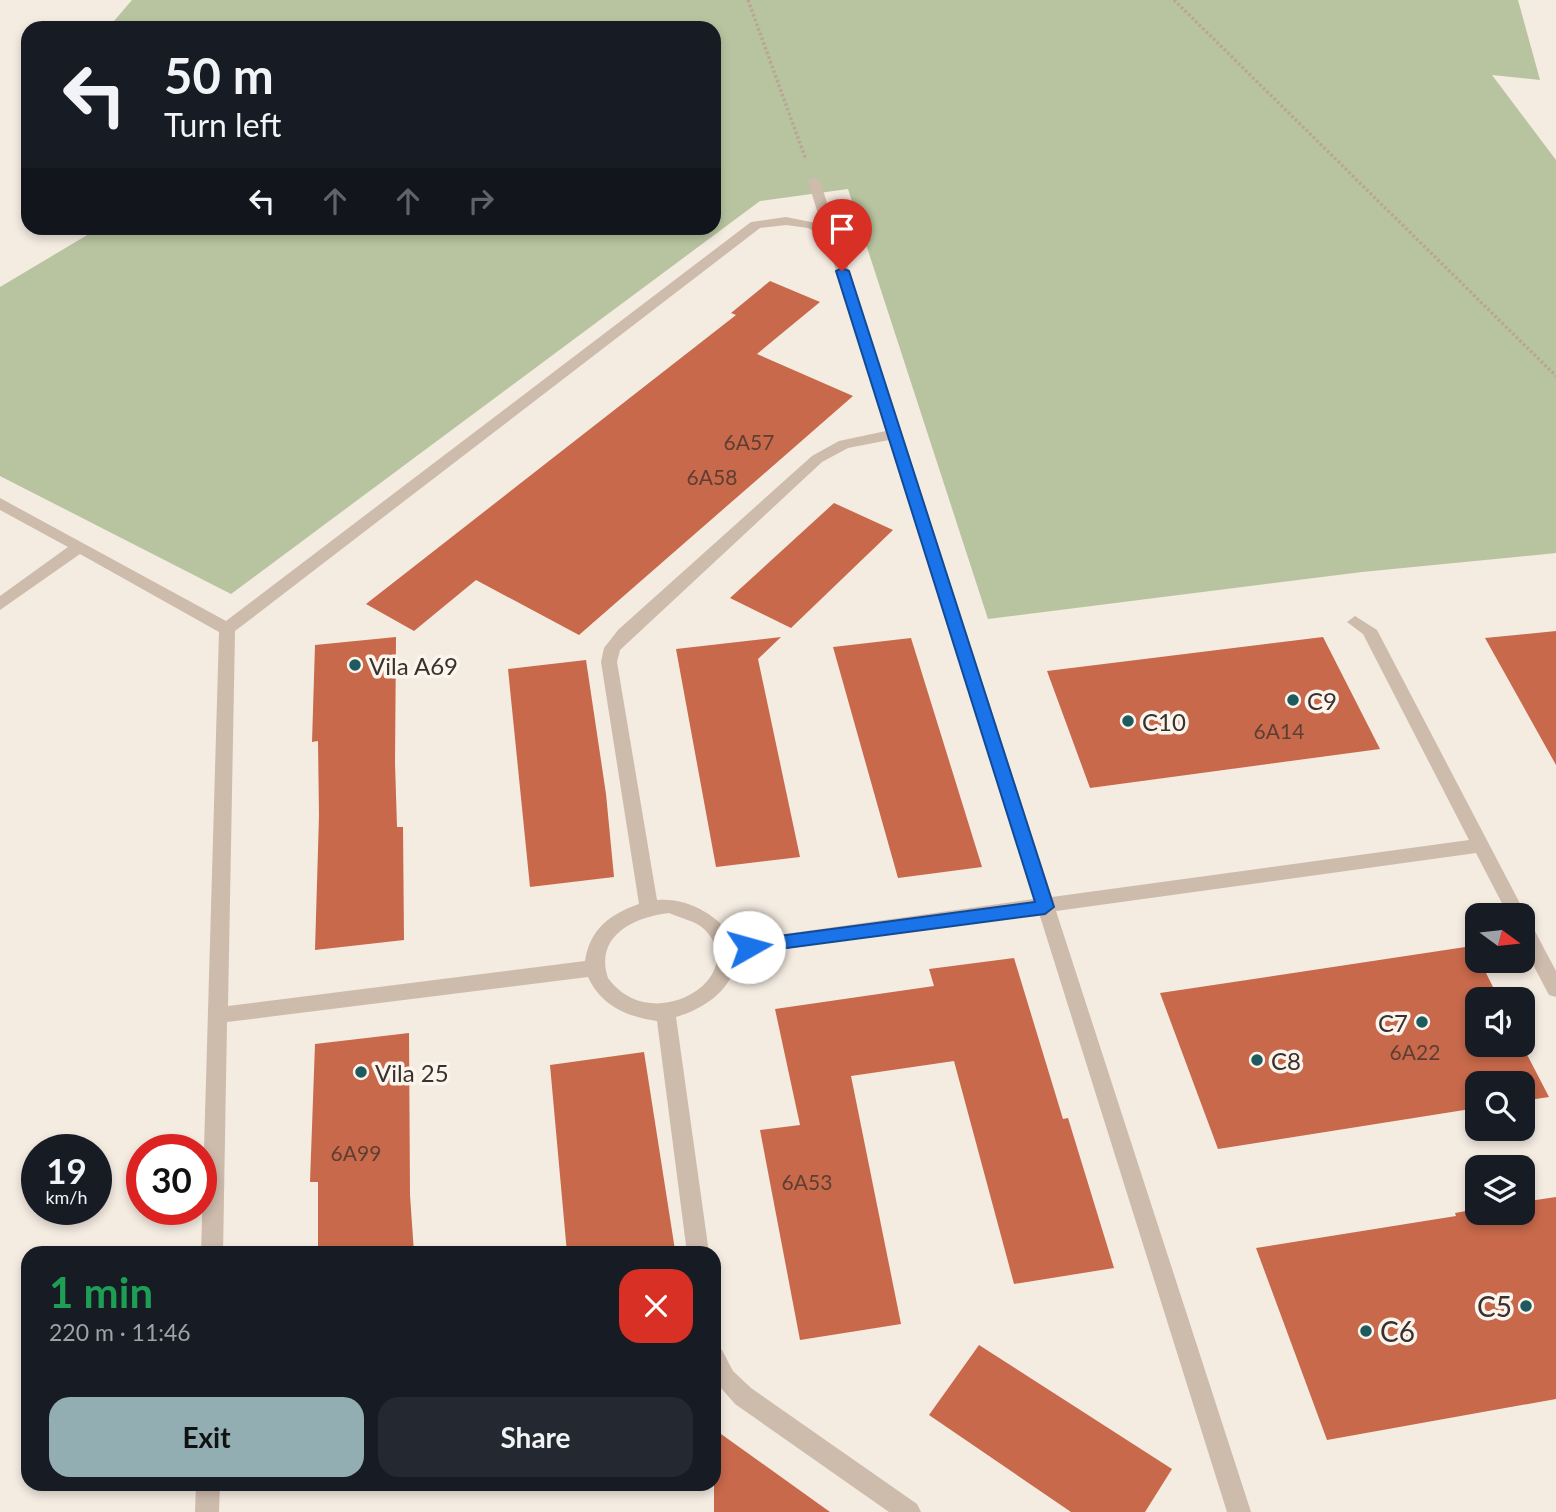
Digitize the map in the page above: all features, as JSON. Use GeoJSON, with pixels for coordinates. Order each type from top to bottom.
{"type":"FeatureCollection","features":[{"type":"Feature","properties":{"kind":"street"},"geometry":{"type":"LineString","coordinates":[[814,181],[1239,1512]]}},
{"type":"Feature","properties":{"kind":"street"},"geometry":{"type":"LineString","coordinates":[[227,629],[756,225],[779,220],[802,221],[831,236]]}},
{"type":"Feature","properties":{"kind":"street"},"geometry":{"type":"LineString","coordinates":[[649,907],[609,662],[612,648],[624,634],[817,459],[844,443],[894,434]]}},
{"type":"Feature","properties":{"kind":"street"},"geometry":{"type":"LineString","coordinates":[[0,503],[227,629]]}},
{"type":"Feature","properties":{"kind":"street"},"geometry":{"type":"LineString","coordinates":[[0,604],[79,547]]}},
{"type":"Feature","properties":{"kind":"street"},"geometry":{"type":"LineString","coordinates":[[1354,622],[1368,631],[1511,903]]}},
{"type":"Feature","properties":{"kind":"street"},"geometry":{"type":"LineString","coordinates":[[212,1246],[227,629]]}},
{"type":"Feature","properties":{"kind":"street"},"geometry":{"type":"LineString","coordinates":[[727,949],[1482,845]]}},
{"type":"Feature","properties":{"kind":"street"},"geometry":{"type":"LineString","coordinates":[[670,906],[691,911],[708,920],[721,933],[727,949],[727,967],[719,983],[706,998],[688,1007],[666,1013],[646,1012],[626,1006],[611,996],[600,983],[595,968],[596,951],[614,923],[649,907],[670,906]]}},
{"type":"Feature","properties":{"kind":"street"},"geometry":{"type":"LineString","coordinates":[[1535,949],[1556,989]]}},
{"type":"Feature","properties":{"kind":"street"},"geometry":{"type":"LineString","coordinates":[[217,1015],[595,968]]}},
{"type":"Feature","properties":{"kind":"street"},"geometry":{"type":"LineString","coordinates":[[666,1013],[697,1246]]}},
{"type":"Feature","properties":{"kind":"street"},"geometry":{"type":"LineString","coordinates":[[721,1371],[725,1379],[743,1396],[909,1512]]}},
{"type":"Feature","properties":{"kind":"street"},"geometry":{"type":"LineString","coordinates":[[207,1512],[208,1491]]}},
{"type":"Feature","properties":{"kind":"path"},"geometry":{"type":"LineString","coordinates":[[748,0],[814,181]]}},
{"type":"Feature","properties":{"kind":"path"},"geometry":{"type":"LineString","coordinates":[[1174,0],[1556,376]]}},
{"type":"Feature","properties":{"kind":"green space"},"geometry":{"type":"Polygon","coordinates":[[[132,0],[1518,0],[1540,80],[1492,75],[1556,160],[1556,553],[1362,572],[988,619],[848,189],[760,201],[721,230],[721,21],[114,21],[132,0]]]}},
{"type":"Feature","properties":{"kind":"green space"},"geometry":{"type":"Polygon","coordinates":[[[87,235],[714,235],[231,594],[0,476],[0,287],[87,235]]]}},
{"type":"Feature","properties":{"kind":"building"},"geometry":{"type":"Polygon","coordinates":[[[770,281],[820,302],[757,354],[853,396],[579,635],[476,580],[414,631],[366,604],[736,315],[731,313],[770,281]]]}},
{"type":"Feature","properties":{"kind":"building"},"geometry":{"type":"Polygon","coordinates":[[[834,503],[893,530],[791,628],[730,598],[834,503]]]}},
{"type":"Feature","properties":{"kind":"building"},"geometry":{"type":"Polygon","coordinates":[[[1556,631],[1556,765],[1485,638],[1556,631]]]}},
{"type":"Feature","properties":{"kind":"building"},"geometry":{"type":"Polygon","coordinates":[[[396,637],[395,763],[397,827],[403,827],[404,940],[315,950],[319,816],[318,741],[312,742],[315,645],[396,637]]]}},
{"type":"Feature","properties":{"kind":"building"},"geometry":{"type":"Polygon","coordinates":[[[781,637],[758,659],[800,857],[716,867],[676,649],[781,637]]]}},
{"type":"Feature","properties":{"kind":"building"},"geometry":{"type":"Polygon","coordinates":[[[1323,637],[1380,749],[1090,788],[1047,671],[1323,637]]]}},
{"type":"Feature","properties":{"kind":"building"},"geometry":{"type":"Polygon","coordinates":[[[911,638],[982,867],[898,878],[833,647],[911,638]]]}},
{"type":"Feature","properties":{"kind":"building"},"geometry":{"type":"Polygon","coordinates":[[[586,660],[606,794],[614,877],[530,887],[508,669],[586,660]]]}},
{"type":"Feature","properties":{"kind":"building"},"geometry":{"type":"Polygon","coordinates":[[[1465,947],[1465,973],[1486,973],[1493,987],[1465,987],[1465,1057],[1528,1057],[1549,1097],[1535,1099],[1535,1071],[1465,1071],[1465,1110],[1218,1149],[1160,993],[1465,947]]]}},
{"type":"Feature","properties":{"kind":"building"},"geometry":{"type":"Polygon","coordinates":[[[1014,958],[1063,1119],[1068,1118],[1114,1268],[1014,1284],[954,1061],[851,1076],[901,1324],[800,1340],[760,1130],[800,1125],[775,1009],[934,986],[929,969],[1014,958]]]}},
{"type":"Feature","properties":{"kind":"building"},"geometry":{"type":"Polygon","coordinates":[[[409,1033],[410,1195],[414,1246],[318,1246],[318,1182],[310,1182],[315,1044],[409,1033]]]}},
{"type":"Feature","properties":{"kind":"building"},"geometry":{"type":"Polygon","coordinates":[[[644,1052],[674,1246],[566,1246],[550,1065],[644,1052]]]}},
{"type":"Feature","properties":{"kind":"building"},"geometry":{"type":"Polygon","coordinates":[[[1556,1197],[1556,1399],[1327,1440],[1256,1248],[1456,1216],[1455,1213],[1465,1211],[1465,1225],[1535,1225],[1535,1200],[1556,1197]]]}},
{"type":"Feature","properties":{"kind":"building"},"geometry":{"type":"Polygon","coordinates":[[[979,1345],[1172,1469],[1145,1512],[1071,1512],[929,1415],[979,1345]]]}},
{"type":"Feature","properties":{"kind":"building"},"geometry":{"type":"Polygon","coordinates":[[[721,1434],[830,1512],[714,1512],[714,1491],[721,1491],[721,1434]]]}},
{"type":"Feature","properties":{"kind":"place","name":"Vila A69"},"geometry":{"type":"Point","coordinates":[355,665]}},
{"type":"Feature","properties":{"kind":"place","name":"C9"},"geometry":{"type":"Point","coordinates":[1293,700]}},
{"type":"Feature","properties":{"kind":"place","name":"C10"},"geometry":{"type":"Point","coordinates":[1128,721]}},
{"type":"Feature","properties":{"kind":"place","name":"C7"},"geometry":{"type":"Point","coordinates":[1422,1022]}},
{"type":"Feature","properties":{"kind":"place","name":"C8"},"geometry":{"type":"Point","coordinates":[1257,1060]}},
{"type":"Feature","properties":{"kind":"place","name":"Vila 25"},"geometry":{"type":"Point","coordinates":[361,1072]}},
{"type":"Feature","properties":{"kind":"place","name":"C5"},"geometry":{"type":"Point","coordinates":[1526,1306]}},
{"type":"Feature","properties":{"kind":"place","name":"C6"},"geometry":{"type":"Point","coordinates":[1366,1331]}},
{"type":"Feature","properties":{"kind":"route"},"geometry":{"type":"LineString","coordinates":[[749,947],[1045,907],[842,271]]}}]}
